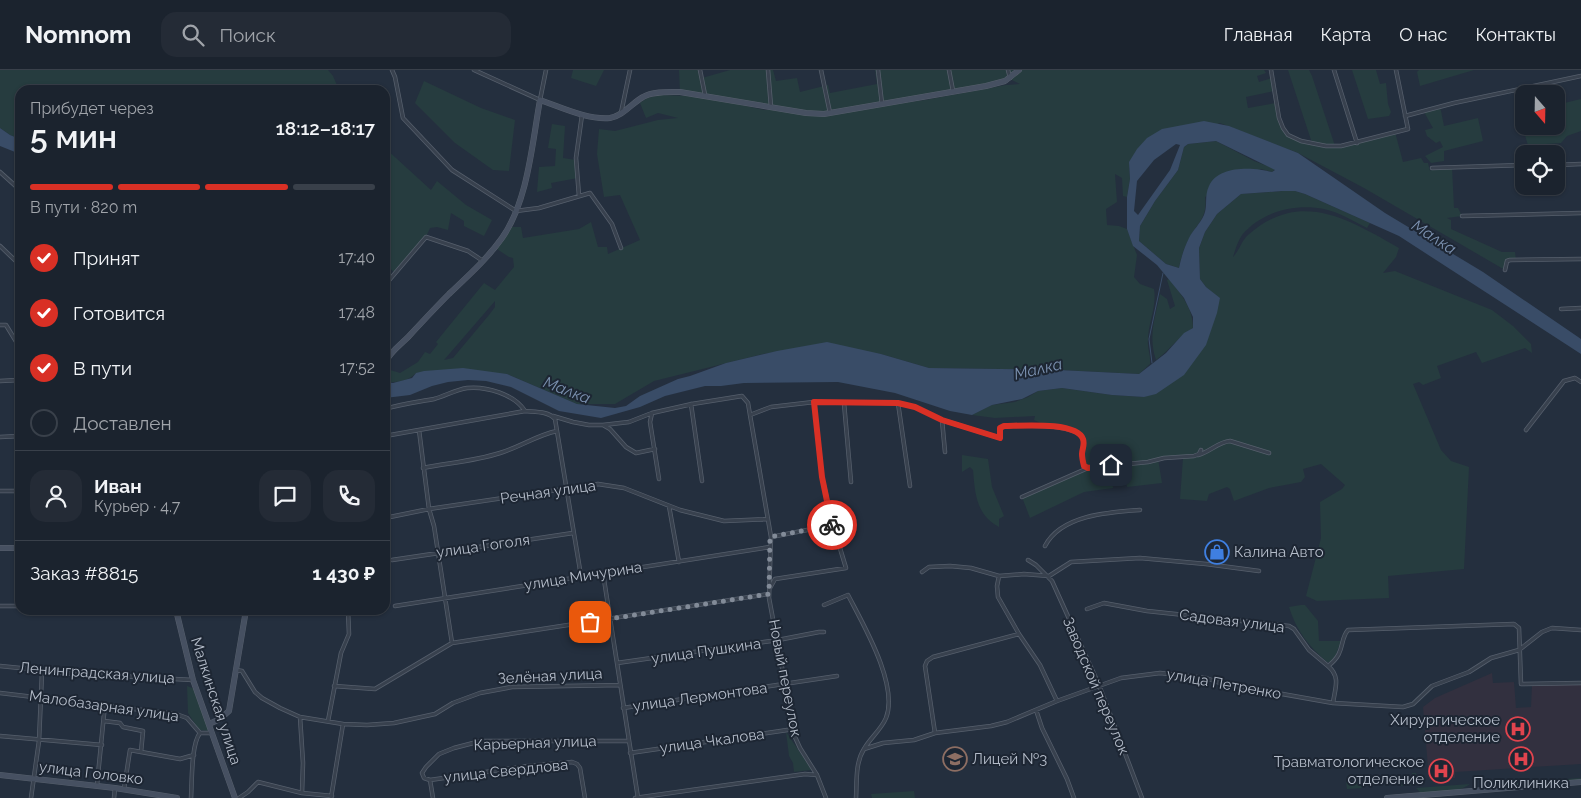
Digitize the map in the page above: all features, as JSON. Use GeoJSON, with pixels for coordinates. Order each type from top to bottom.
{"type":"FeatureCollection","features":[{"type":"Feature","properties":{"kind":"street"},"geometry":{"type":"LineString","coordinates":[[392,70],[395,77],[402,118],[452,170],[516,211],[539,208],[590,193],[612,224],[621,248]]}},
{"type":"Feature","properties":{"kind":"street"},"geometry":{"type":"LineString","coordinates":[[474,70],[540,100],[582,114],[610,118],[648,95],[673,92],[705,95],[817,114],[830,113],[986,86],[1010,79],[1019,70]]}},
{"type":"Feature","properties":{"kind":"street"},"geometry":{"type":"LineString","coordinates":[[390,353],[396,346],[406,340],[435,308],[483,261],[502,237],[516,211],[527,171],[546,70]]}},
{"type":"Feature","properties":{"kind":"street"},"geometry":{"type":"LineString","coordinates":[[621,113],[630,70]]}},
{"type":"Feature","properties":{"kind":"street"},"geometry":{"type":"LineString","coordinates":[[700,70],[705,95]]}},
{"type":"Feature","properties":{"kind":"street"},"geometry":{"type":"LineString","coordinates":[[768,70],[771,107]]}},
{"type":"Feature","properties":{"kind":"street"},"geometry":{"type":"LineString","coordinates":[[821,70],[830,113]]}},
{"type":"Feature","properties":{"kind":"street"},"geometry":{"type":"LineString","coordinates":[[878,70],[882,104]]}},
{"type":"Feature","properties":{"kind":"street"},"geometry":{"type":"LineString","coordinates":[[949,70],[953,92]]}},
{"type":"Feature","properties":{"kind":"street"},"geometry":{"type":"LineString","coordinates":[[1008,70],[1010,79]]}},
{"type":"Feature","properties":{"kind":"street"},"geometry":{"type":"LineString","coordinates":[[1270,70],[1279,118],[1283,128],[1288,134],[1302,142],[1326,146],[1342,146],[1408,129],[1396,70]]}},
{"type":"Feature","properties":{"kind":"street"},"geometry":{"type":"LineString","coordinates":[[1334,70],[1356,143]]}},
{"type":"Feature","properties":{"kind":"street"},"geometry":{"type":"LineString","coordinates":[[1406,116],[1454,103],[1581,76]]}},
{"type":"Feature","properties":{"kind":"street"},"geometry":{"type":"LineString","coordinates":[[579,196],[576,158],[582,114]]}},
{"type":"Feature","properties":{"kind":"street"},"geometry":{"type":"LineString","coordinates":[[1565,165],[1581,164]]}},
{"type":"Feature","properties":{"kind":"street"},"geometry":{"type":"LineString","coordinates":[[1432,168],[1515,165]]}},
{"type":"Feature","properties":{"kind":"street"},"geometry":{"type":"LineString","coordinates":[[0,172],[15,186]]}},
{"type":"Feature","properties":{"kind":"street"},"geometry":{"type":"LineString","coordinates":[[1462,216],[1581,213]]}},
{"type":"Feature","properties":{"kind":"street"},"geometry":{"type":"LineString","coordinates":[[390,279],[426,238],[468,251],[483,261]]}},
{"type":"Feature","properties":{"kind":"street"},"geometry":{"type":"LineString","coordinates":[[0,246],[15,260]]}},
{"type":"Feature","properties":{"kind":"street"},"geometry":{"type":"LineString","coordinates":[[1505,270],[1507,261],[1510,260],[1581,259]]}},
{"type":"Feature","properties":{"kind":"street"},"geometry":{"type":"LineString","coordinates":[[1561,309],[1581,308]]}},
{"type":"Feature","properties":{"kind":"street"},"geometry":{"type":"LineString","coordinates":[[0,324],[6,325],[15,340]]}},
{"type":"Feature","properties":{"kind":"street"},"geometry":{"type":"LineString","coordinates":[[1526,430],[1564,381],[1575,378],[1581,382]]}},
{"type":"Feature","properties":{"kind":"street"},"geometry":{"type":"LineString","coordinates":[[0,381],[15,380]]}},
{"type":"Feature","properties":{"kind":"street"},"geometry":{"type":"LineString","coordinates":[[390,407],[435,399],[460,390],[474,388],[488,390],[512,398],[525,411]]}},
{"type":"Feature","properties":{"kind":"street","name":"Новый переулок"},"geometry":{"type":"LineString","coordinates":[[691,404],[742,396],[748,403],[770,537],[769,592],[794,729],[800,748],[817,776],[826,798]]}},
{"type":"Feature","properties":{"kind":"street"},"geometry":{"type":"LineString","coordinates":[[334,686],[375,689],[452,643],[769,592],[775,579],[846,568],[833,525],[822,477],[814,402]]}},
{"type":"Feature","properties":{"kind":"street"},"geometry":{"type":"LineString","coordinates":[[750,415],[771,406],[814,402],[898,403],[915,407],[942,420],[1000,438],[1000,428],[1004,426],[1044,424],[1073,431],[1082,436],[1084,442],[1082,453],[1084,466],[1088,468]]}},
{"type":"Feature","properties":{"kind":"street"},"geometry":{"type":"LineString","coordinates":[[844,403],[851,482]]}},
{"type":"Feature","properties":{"kind":"street"},"geometry":{"type":"LineString","coordinates":[[898,403],[910,486]]}},
{"type":"Feature","properties":{"kind":"street"},"geometry":{"type":"LineString","coordinates":[[390,435],[525,411],[548,413],[552,416],[581,424],[603,425],[629,422],[652,413],[691,404],[702,481]]}},
{"type":"Feature","properties":{"kind":"street"},"geometry":{"type":"LineString","coordinates":[[652,413],[650,422],[659,479]]}},
{"type":"Feature","properties":{"kind":"street"},"geometry":{"type":"LineString","coordinates":[[552,416],[555,419],[581,576]]}},
{"type":"Feature","properties":{"kind":"street"},"geometry":{"type":"LineString","coordinates":[[942,420],[945,452]]}},
{"type":"Feature","properties":{"kind":"street"},"geometry":{"type":"LineString","coordinates":[[603,425],[610,429],[626,447],[636,453],[655,449]]}},
{"type":"Feature","properties":{"kind":"street"},"geometry":{"type":"LineString","coordinates":[[420,430],[429,509],[434,526],[452,643]]}},
{"type":"Feature","properties":{"kind":"street"},"geometry":{"type":"LineString","coordinates":[[423,468],[497,454],[543,434],[557,431]]}},
{"type":"Feature","properties":{"kind":"street"},"geometry":{"type":"LineString","coordinates":[[0,437],[15,436]]}},
{"type":"Feature","properties":{"kind":"street"},"geometry":{"type":"LineString","coordinates":[[1022,497],[1088,468],[1148,462],[1164,458],[1197,456],[1207,453],[1223,442],[1230,441],[1269,453]]}},
{"type":"Feature","properties":{"kind":"street"},"geometry":{"type":"LineString","coordinates":[[1197,456],[1201,450]]}},
{"type":"Feature","properties":{"kind":"street","name":"Речная улица"},"geometry":{"type":"LineString","coordinates":[[390,517],[429,509],[598,484],[624,488],[669,506],[724,521],[767,519]]}},
{"type":"Feature","properties":{"kind":"street"},"geometry":{"type":"LineString","coordinates":[[0,491],[15,491]]}},
{"type":"Feature","properties":{"kind":"street"},"geometry":{"type":"LineString","coordinates":[[669,506],[679,562]]}},
{"type":"Feature","properties":{"kind":"street"},"geometry":{"type":"LineString","coordinates":[[1045,546],[1052,534],[1060,528],[1084,518],[1113,512],[1140,510]]}},
{"type":"Feature","properties":{"kind":"street"},"geometry":{"type":"LineString","coordinates":[[770,537],[833,525]]}},
{"type":"Feature","properties":{"kind":"street","name":"улица Гоголя"},"geometry":{"type":"LineString","coordinates":[[392,560],[573,533]]}},
{"type":"Feature","properties":{"kind":"street","name":"улица Мичурина"},"geometry":{"type":"LineString","coordinates":[[395,606],[770,547]]}},
{"type":"Feature","properties":{"kind":"street"},"geometry":{"type":"LineString","coordinates":[[0,548],[15,548]]}},
{"type":"Feature","properties":{"kind":"street"},"geometry":{"type":"LineString","coordinates":[[922,572],[929,567],[950,566],[972,568],[999,576],[1024,574],[1052,575],[1071,562],[1140,558],[1259,571]]}},
{"type":"Feature","properties":{"kind":"street","name":"Заводской переулок"},"geometry":{"type":"LineString","coordinates":[[1028,560],[1036,565],[1052,581],[1099,685],[1142,798]]}},
{"type":"Feature","properties":{"kind":"street"},"geometry":{"type":"LineString","coordinates":[[603,573],[637,798],[805,774],[817,776]]}},
{"type":"Feature","properties":{"kind":"street"},"geometry":{"type":"LineString","coordinates":[[999,576],[997,586],[998,597],[1019,634],[1040,665],[1057,701]]}},
{"type":"Feature","properties":{"kind":"street"},"geometry":{"type":"LineString","coordinates":[[824,605],[848,595],[884,670],[888,694],[886,716],[858,761],[856,798]]}},
{"type":"Feature","properties":{"kind":"street","name":"Садовая улица"},"geometry":{"type":"LineString","coordinates":[[1087,609],[1104,603],[1147,612],[1289,626],[1294,629],[1310,650],[1328,666]]}},
{"type":"Feature","properties":{"kind":"street"},"geometry":{"type":"LineString","coordinates":[[0,606],[15,606]]}},
{"type":"Feature","properties":{"kind":"street","name":"Малкинская улица"},"geometry":{"type":"LineString","coordinates":[[177,615],[193,680],[235,798]]}},
{"type":"Feature","properties":{"kind":"street"},"geometry":{"type":"LineString","coordinates":[[209,724],[220,719],[229,711],[245,615]]}},
{"type":"Feature","properties":{"kind":"street"},"geometry":{"type":"LineString","coordinates":[[328,721],[341,654],[349,634],[348,615]]}},
{"type":"Feature","properties":{"kind":"street"},"geometry":{"type":"LineString","coordinates":[[1333,703],[1337,678],[1328,666],[1335,661],[1342,649],[1345,633],[1348,630],[1514,624],[1519,628],[1521,684],[1581,683]]}},
{"type":"Feature","properties":{"kind":"street"},"geometry":{"type":"LineString","coordinates":[[1519,650],[1542,632],[1552,628],[1581,630]]}},
{"type":"Feature","properties":{"kind":"street","name":"улица Пушкина"},"geometry":{"type":"LineString","coordinates":[[617,663],[824,632]]}},
{"type":"Feature","properties":{"kind":"street"},"geometry":{"type":"LineString","coordinates":[[935,733],[925,666],[927,661],[933,657],[1019,634]]}},
{"type":"Feature","properties":{"kind":"street","name":"улица Петренко"},"geometry":{"type":"LineString","coordinates":[[864,749],[889,742],[914,740],[935,733],[1008,722],[1099,685],[1121,678],[1160,673],[1206,678],[1228,684],[1333,703],[1403,707],[1413,704],[1432,686],[1440,682],[1469,672],[1491,658],[1519,650]]}},
{"type":"Feature","properties":{"kind":"street","name":"Ленинградская улица"},"geometry":{"type":"LineString","coordinates":[[0,666],[42,672],[193,680]]}},
{"type":"Feature","properties":{"kind":"street","name":"Зелёная улица"},"geometry":{"type":"LineString","coordinates":[[236,670],[242,671],[255,692],[262,698],[300,717],[342,724],[367,725],[402,722],[435,714],[453,702],[480,693],[512,688],[620,685]]}},
{"type":"Feature","properties":{"kind":"street"},"geometry":{"type":"LineString","coordinates":[[31,798],[40,741],[42,672]]}},
{"type":"Feature","properties":{"kind":"street","name":"улица Лермонтова"},"geometry":{"type":"LineString","coordinates":[[624,708],[837,676]]}},
{"type":"Feature","properties":{"kind":"street","name":"Малобазарная улица"},"geometry":{"type":"LineString","coordinates":[[0,692],[176,714],[187,718],[200,733]]}},
{"type":"Feature","properties":{"kind":"street"},"geometry":{"type":"LineString","coordinates":[[97,785],[105,704]]}},
{"type":"Feature","properties":{"kind":"street"},"geometry":{"type":"LineString","coordinates":[[1036,710],[1042,728],[1074,798]]}},
{"type":"Feature","properties":{"kind":"street"},"geometry":{"type":"LineString","coordinates":[[300,717],[303,763],[302,793]]}},
{"type":"Feature","properties":{"kind":"street"},"geometry":{"type":"LineString","coordinates":[[104,721],[120,723],[123,727],[143,731],[141,752]]}},
{"type":"Feature","properties":{"kind":"street"},"geometry":{"type":"LineString","coordinates":[[239,798],[258,782],[302,793],[332,797],[342,724]]}},
{"type":"Feature","properties":{"kind":"street","name":"улица Чкалова"},"geometry":{"type":"LineString","coordinates":[[630,752],[794,729]]}},
{"type":"Feature","properties":{"kind":"street"},"geometry":{"type":"LineString","coordinates":[[192,798],[194,755],[197,737],[200,733],[212,733]]}},
{"type":"Feature","properties":{"kind":"street"},"geometry":{"type":"LineString","coordinates":[[0,736],[102,745]]}},
{"type":"Feature","properties":{"kind":"street","name":"Карьерная улица"},"geometry":{"type":"LineString","coordinates":[[433,798],[430,780],[424,778],[422,773],[439,754],[462,746],[481,742],[629,741]]}},
{"type":"Feature","properties":{"kind":"street"},"geometry":{"type":"LineString","coordinates":[[124,789],[130,750],[180,759],[194,755]]}},
{"type":"Feature","properties":{"kind":"street","name":"улица Свердлова"},"geometry":{"type":"LineString","coordinates":[[430,780],[528,766],[572,762],[578,764],[580,768],[585,798]]}},
{"type":"Feature","properties":{"kind":"street","name":"улица Головко"},"geometry":{"type":"LineString","coordinates":[[0,775],[97,785],[124,789],[150,796],[178,798]]}},
{"type":"Feature","properties":{"kind":"street"},"geometry":{"type":"LineString","coordinates":[[1387,798],[1475,794],[1581,782]]}},
{"type":"Feature","properties":{"kind":"street"},"geometry":{"type":"LineString","coordinates":[[229,798],[231,787]]}},
{"type":"Feature","properties":{"kind":"street"},"geometry":{"type":"LineString","coordinates":[[114,798],[115,788]]}},
{"type":"Feature","properties":{"kind":"shaded area"},"geometry":{"type":"Polygon","coordinates":[[[1492,673],[1493,683],[1514,682],[1516,708],[1531,707],[1532,684],[1581,685],[1581,764],[1455,772],[1455,778],[1429,779],[1423,707],[1435,698],[1492,673]]]}},
{"type":"Feature","properties":{"kind":"green space"},"geometry":{"type":"Polygon","coordinates":[[[0,70],[328,70],[337,85],[15,85],[15,137],[0,128],[0,70]]]}},
{"type":"Feature","properties":{"kind":"green space"},"geometry":{"type":"Polygon","coordinates":[[[573,70],[604,70],[596,86],[571,78],[573,70]]]}},
{"type":"Feature","properties":{"kind":"green space"},"geometry":{"type":"Polygon","coordinates":[[[679,70],[700,70],[702,78],[730,70],[773,70],[776,81],[797,78],[800,92],[828,85],[830,93],[877,84],[875,70],[1013,70],[1014,75],[1019,70],[1264,70],[1266,73],[1257,76],[1259,82],[1272,78],[1274,91],[1246,97],[1248,108],[1276,103],[1280,119],[1286,131],[1296,138],[1312,143],[1288,70],[1309,70],[1335,146],[1395,132],[1403,162],[1421,158],[1424,163],[1428,163],[1430,171],[1432,168],[1452,167],[1454,208],[1458,208],[1462,216],[1447,218],[1451,220],[1451,229],[1502,252],[1515,252],[1516,260],[1507,261],[1505,270],[1364,188],[1298,153],[1220,123],[1129,162],[1130,179],[1127,197],[1123,196],[1122,178],[1115,174],[1117,202],[1106,209],[1107,225],[1127,229],[1137,255],[1134,277],[1140,284],[1154,289],[1155,296],[1149,327],[1150,364],[1139,374],[1059,370],[929,368],[881,354],[801,348],[763,354],[654,381],[615,404],[577,404],[507,374],[416,373],[402,381],[390,382],[390,370],[400,373],[418,362],[425,352],[430,354],[438,344],[436,342],[484,283],[495,290],[514,267],[513,258],[494,247],[508,227],[521,227],[523,238],[579,229],[591,222],[598,247],[607,247],[608,254],[640,240],[620,195],[604,197],[597,154],[599,129],[615,131],[658,120],[678,118],[658,113],[646,118],[640,103],[647,98],[661,95],[687,96],[720,100],[764,110],[782,110],[824,117],[878,106],[1020,84],[1010,79],[824,114],[680,92],[679,70]],[[495,301],[444,360],[453,358],[495,307],[495,301]]]}},
{"type":"Feature","properties":{"kind":"green space"},"geometry":{"type":"Polygon","coordinates":[[[1352,70],[1376,70],[1380,84],[1386,83],[1388,104],[1391,112],[1389,116],[1368,119],[1352,70]]]}},
{"type":"Feature","properties":{"kind":"green space"},"geometry":{"type":"Polygon","coordinates":[[[1419,70],[1474,70],[1420,86],[1417,72],[1419,70]]]}},
{"type":"Feature","properties":{"kind":"green space"},"geometry":{"type":"Polygon","coordinates":[[[424,81],[481,108],[515,120],[509,171],[493,170],[455,143],[415,103],[424,81]]]}},
{"type":"Feature","properties":{"kind":"green space"},"geometry":{"type":"Polygon","coordinates":[[[1581,99],[1581,131],[1567,136],[1561,143],[1528,145],[1525,135],[1565,135],[1565,103],[1581,99]]]}},
{"type":"Feature","properties":{"kind":"green space"},"geometry":{"type":"Polygon","coordinates":[[[1440,106],[1444,126],[1478,118],[1483,141],[1444,151],[1444,161],[1431,163],[1425,156],[1443,147],[1440,141],[1436,143],[1427,136],[1425,130],[1433,128],[1424,112],[1440,106]]]}},
{"type":"Feature","properties":{"kind":"green space"},"geometry":{"type":"Polygon","coordinates":[[[552,124],[565,126],[563,158],[576,160],[578,178],[551,183],[552,188],[537,192],[539,167],[555,166],[556,149],[548,148],[552,124]]]}},
{"type":"Feature","properties":{"kind":"green space"},"geometry":{"type":"Polygon","coordinates":[[[1216,141],[1254,161],[1275,169],[1272,172],[1261,169],[1205,197],[1204,214],[1186,245],[1179,268],[1166,264],[1139,241],[1140,226],[1155,201],[1178,170],[1184,147],[1188,144],[1216,141]]]}},
{"type":"Feature","properties":{"kind":"green space"},"geometry":{"type":"Polygon","coordinates":[[[390,153],[431,190],[437,181],[466,205],[492,220],[484,236],[464,226],[464,221],[451,213],[448,230],[437,227],[430,228],[426,237],[395,273],[390,268],[390,153]]]}},
{"type":"Feature","properties":{"kind":"green space"},"geometry":{"type":"Polygon","coordinates":[[[1295,191],[1305,194],[1370,223],[1367,228],[1335,212],[1313,207],[1279,211],[1259,220],[1242,235],[1233,257],[1246,237],[1267,221],[1286,214],[1305,211],[1324,213],[1361,227],[1399,248],[1396,257],[1383,273],[1395,271],[1492,310],[1513,326],[1531,344],[1532,353],[1525,348],[1482,363],[1476,352],[1437,366],[1441,378],[1423,385],[1419,382],[1413,384],[1441,450],[1451,461],[1469,467],[1464,569],[1388,576],[1389,598],[1317,601],[1306,596],[1321,538],[1320,502],[1342,489],[1345,485],[1321,464],[1303,469],[1305,477],[1301,482],[1269,488],[1234,501],[1230,489],[1227,487],[1209,494],[1207,501],[1180,499],[1183,458],[1158,459],[1162,483],[1127,487],[1124,463],[1111,465],[1113,488],[1084,492],[1030,518],[1022,497],[1088,468],[1084,466],[1082,453],[1084,442],[1078,433],[1043,424],[1034,420],[1035,416],[995,418],[972,415],[992,405],[1015,402],[1038,391],[1062,388],[1112,395],[1144,397],[1220,299],[1200,279],[1199,248],[1205,232],[1217,214],[1241,194],[1295,191]]]}},
{"type":"Feature","properties":{"kind":"green space"},"geometry":{"type":"Polygon","coordinates":[[[1169,279],[1189,308],[1193,328],[1156,360],[1152,335],[1160,294],[1167,299],[1170,309],[1175,306],[1167,280],[1169,279]]]}},
{"type":"Feature","properties":{"kind":"green space"},"geometry":{"type":"Polygon","coordinates":[[[962,455],[988,459],[992,487],[1004,516],[999,519],[999,527],[991,522],[981,510],[976,495],[973,470],[970,467],[962,472],[962,455]]]}},
{"type":"Feature","properties":{"kind":"green space"},"geometry":{"type":"Polygon","coordinates":[[[1305,605],[1318,621],[1319,641],[1341,641],[1335,657],[1330,662],[1327,662],[1314,650],[1295,623],[1289,607],[1305,605]]]}},
{"type":"Feature","properties":{"kind":"green space"},"geometry":{"type":"Polygon","coordinates":[[[187,686],[195,689],[210,731],[199,730],[188,713],[187,686]]]}},
{"type":"Feature","properties":{"kind":"green space"},"geometry":{"type":"Polygon","coordinates":[[[786,732],[811,770],[794,772],[793,763],[789,756],[786,732]]]}},
{"type":"Feature","properties":{"kind":"green space"},"geometry":{"type":"Polygon","coordinates":[[[1412,773],[1416,773],[1417,785],[1401,786],[1401,779],[1412,778],[1412,773]]]}},
{"type":"Feature","properties":{"kind":"green space"},"geometry":{"type":"Polygon","coordinates":[[[1581,778],[1581,782],[1498,789],[1498,784],[1581,778]]]}},
{"type":"Feature","properties":{"kind":"green space"},"geometry":{"type":"Polygon","coordinates":[[[1361,781],[1362,788],[1347,789],[1346,782],[1361,781]]]}},
{"type":"Feature","properties":{"kind":"green space"},"geometry":{"type":"Polygon","coordinates":[[[1470,784],[1453,791],[1440,792],[1421,793],[1416,788],[1470,784]]]}},
{"type":"Feature","properties":{"kind":"green space"},"geometry":{"type":"Polygon","coordinates":[[[914,791],[915,798],[872,798],[871,794],[914,791]]]}},
{"type":"Feature","properties":{"kind":"water"},"geometry":{"type":"Polygon","coordinates":[[[1204,121],[1229,126],[1298,153],[1385,213],[1483,272],[1581,339],[1581,354],[1399,236],[1305,194],[1295,191],[1282,191],[1241,194],[1217,214],[1205,232],[1199,248],[1200,279],[1206,287],[1220,298],[1206,345],[1184,375],[1156,394],[1144,397],[1112,395],[1062,388],[1038,391],[1022,399],[992,405],[972,415],[950,411],[895,393],[838,382],[744,383],[705,386],[665,396],[640,407],[601,418],[559,411],[511,387],[486,381],[448,382],[410,395],[390,397],[390,383],[412,378],[416,373],[424,371],[463,368],[507,374],[577,404],[615,408],[626,406],[640,396],[678,379],[726,363],[827,342],[881,354],[929,368],[1059,370],[1139,374],[1166,353],[1184,333],[1193,328],[1193,317],[1184,298],[1157,265],[1133,246],[1127,229],[1127,197],[1130,179],[1129,162],[1147,138],[1162,129],[1204,121]],[[1216,141],[1188,144],[1184,147],[1178,170],[1155,201],[1140,226],[1139,241],[1166,264],[1179,268],[1187,242],[1204,215],[1209,186],[1214,179],[1220,174],[1237,169],[1256,169],[1272,172],[1275,170],[1216,141]],[[1176,144],[1154,160],[1137,181],[1134,211],[1138,215],[1170,170],[1180,145],[1176,144]]]}},
{"type":"Feature","properties":{"kind":"water"},"geometry":{"type":"Polygon","coordinates":[[[0,128],[15,137],[15,152],[0,146],[0,128]]]}},
{"type":"Feature","properties":{"kind":"waterway"},"geometry":{"type":"LineString","coordinates":[[1152,363],[1149,339],[1163,273]]}},
{"type":"Feature","properties":{"kind":"way so far"},"geometry":{"type":"LineString","coordinates":[[590,622],[769,594],[770,537],[832,525]]}},
{"type":"Feature","properties":{"kind":"place","name":"Калина Авто"},"geometry":{"type":"Point","coordinates":[1217,552]}},
{"type":"Feature","properties":{"kind":"place","name":"Хирургическое отделение"},"geometry":{"type":"Point","coordinates":[1518,729]}},
{"type":"Feature","properties":{"kind":"place","name":"Лицей №3"},"geometry":{"type":"Point","coordinates":[955,759]}},
{"type":"Feature","properties":{"kind":"place","name":"Поликлиника"},"geometry":{"type":"Point","coordinates":[1521,759]}},
{"type":"Feature","properties":{"kind":"place","name":"Травматологическое отделение"},"geometry":{"type":"Point","coordinates":[1441,771]}},
{"type":"Feature","properties":{"kind":"route"},"geometry":{"type":"LineString","coordinates":[[832,525],[822,477],[814,402],[898,403],[915,407],[942,420],[1000,438],[1000,428],[1004,426],[1044,424],[1073,431],[1082,436],[1084,442],[1082,453],[1084,466],[1088,468],[1111,465]]}},
{"type":"Feature","properties":{"kind":"water label","name":"Малка"},"geometry":{"type":"Point","coordinates":[1434,237]}},
{"type":"Feature","properties":{"kind":"water label","name":"Малка"},"geometry":{"type":"Point","coordinates":[1038,369]}},
{"type":"Feature","properties":{"kind":"water label","name":"Малка"},"geometry":{"type":"Point","coordinates":[567,390]}}]}
